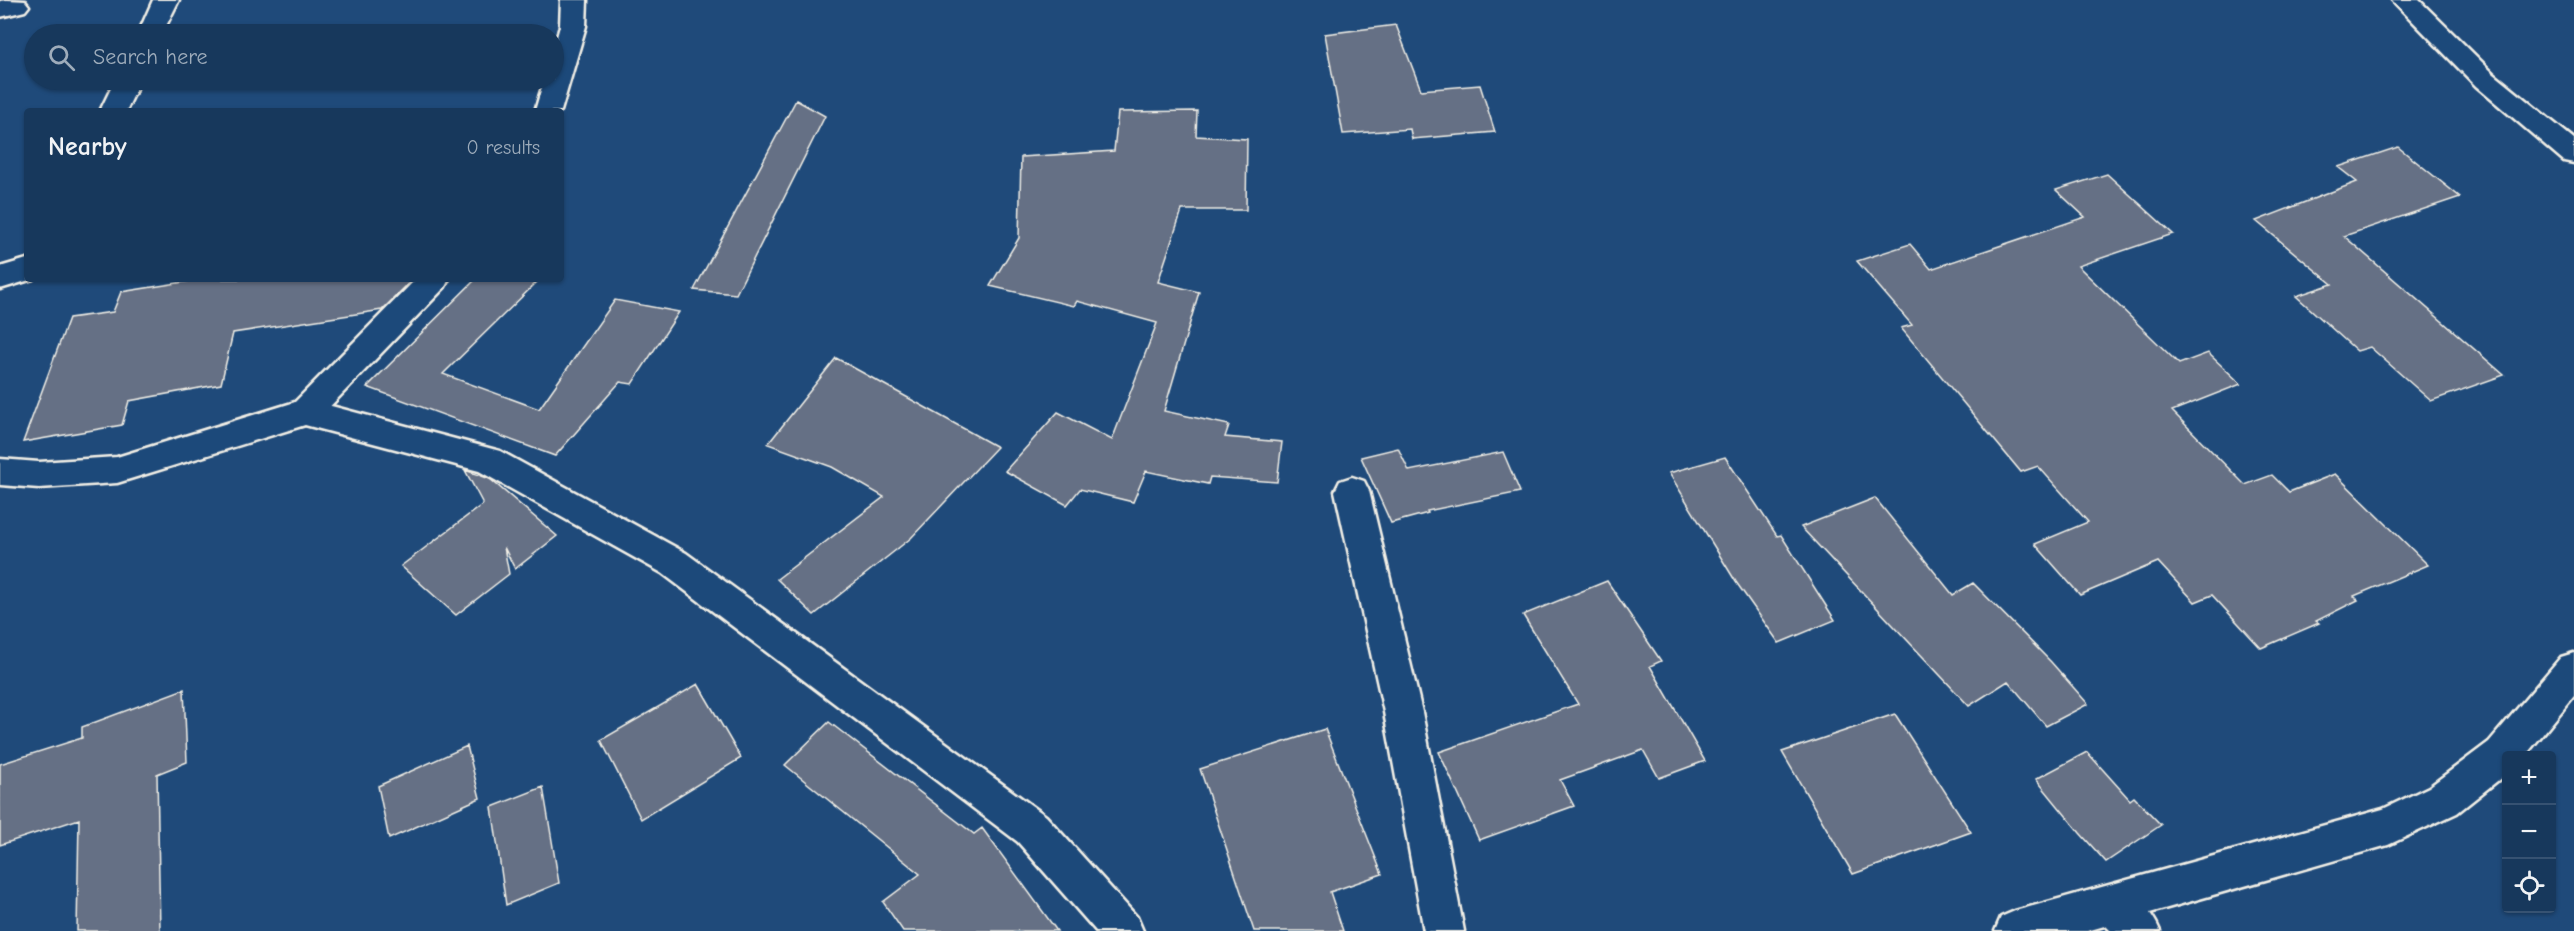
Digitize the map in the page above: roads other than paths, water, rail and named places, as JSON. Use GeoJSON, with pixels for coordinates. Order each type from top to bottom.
{"type":"FeatureCollection","features":[{"type":"Feature","properties":{"kind":"street"},"geometry":{"type":"LineString","coordinates":[[155,24],[166,0]]}},
{"type":"Feature","properties":{"kind":"street"},"geometry":{"type":"LineString","coordinates":[[564,57],[573,26],[574,0]]}},
{"type":"Feature","properties":{"kind":"street"},"geometry":{"type":"LineString","coordinates":[[2411,1],[2485,80],[2574,154]]}},
{"type":"Feature","properties":{"kind":"street"},"geometry":{"type":"LineString","coordinates":[[114,108],[123,90]]}},
{"type":"Feature","properties":{"kind":"street"},"geometry":{"type":"LineString","coordinates":[[549,108],[554,90]]}},
{"type":"Feature","properties":{"kind":"street"},"geometry":{"type":"LineString","coordinates":[[0,278],[24,271]]}},
{"type":"Feature","properties":{"kind":"street"},"geometry":{"type":"LineString","coordinates":[[0,472],[39,475],[117,470],[305,412],[431,282]]}},
{"type":"Feature","properties":{"kind":"street"},"geometry":{"type":"LineString","coordinates":[[305,412],[488,460],[674,563],[1032,829],[1123,931]]}},
{"type":"Feature","properties":{"kind":"street"},"geometry":{"type":"LineString","coordinates":[[1352,491],[1403,712],[1444,931]]}},
{"type":"Feature","properties":{"kind":"street"},"geometry":{"type":"LineString","coordinates":[[2015,931],[2127,918],[2388,826],[2443,800],[2502,754],[2574,669]]}}]}
